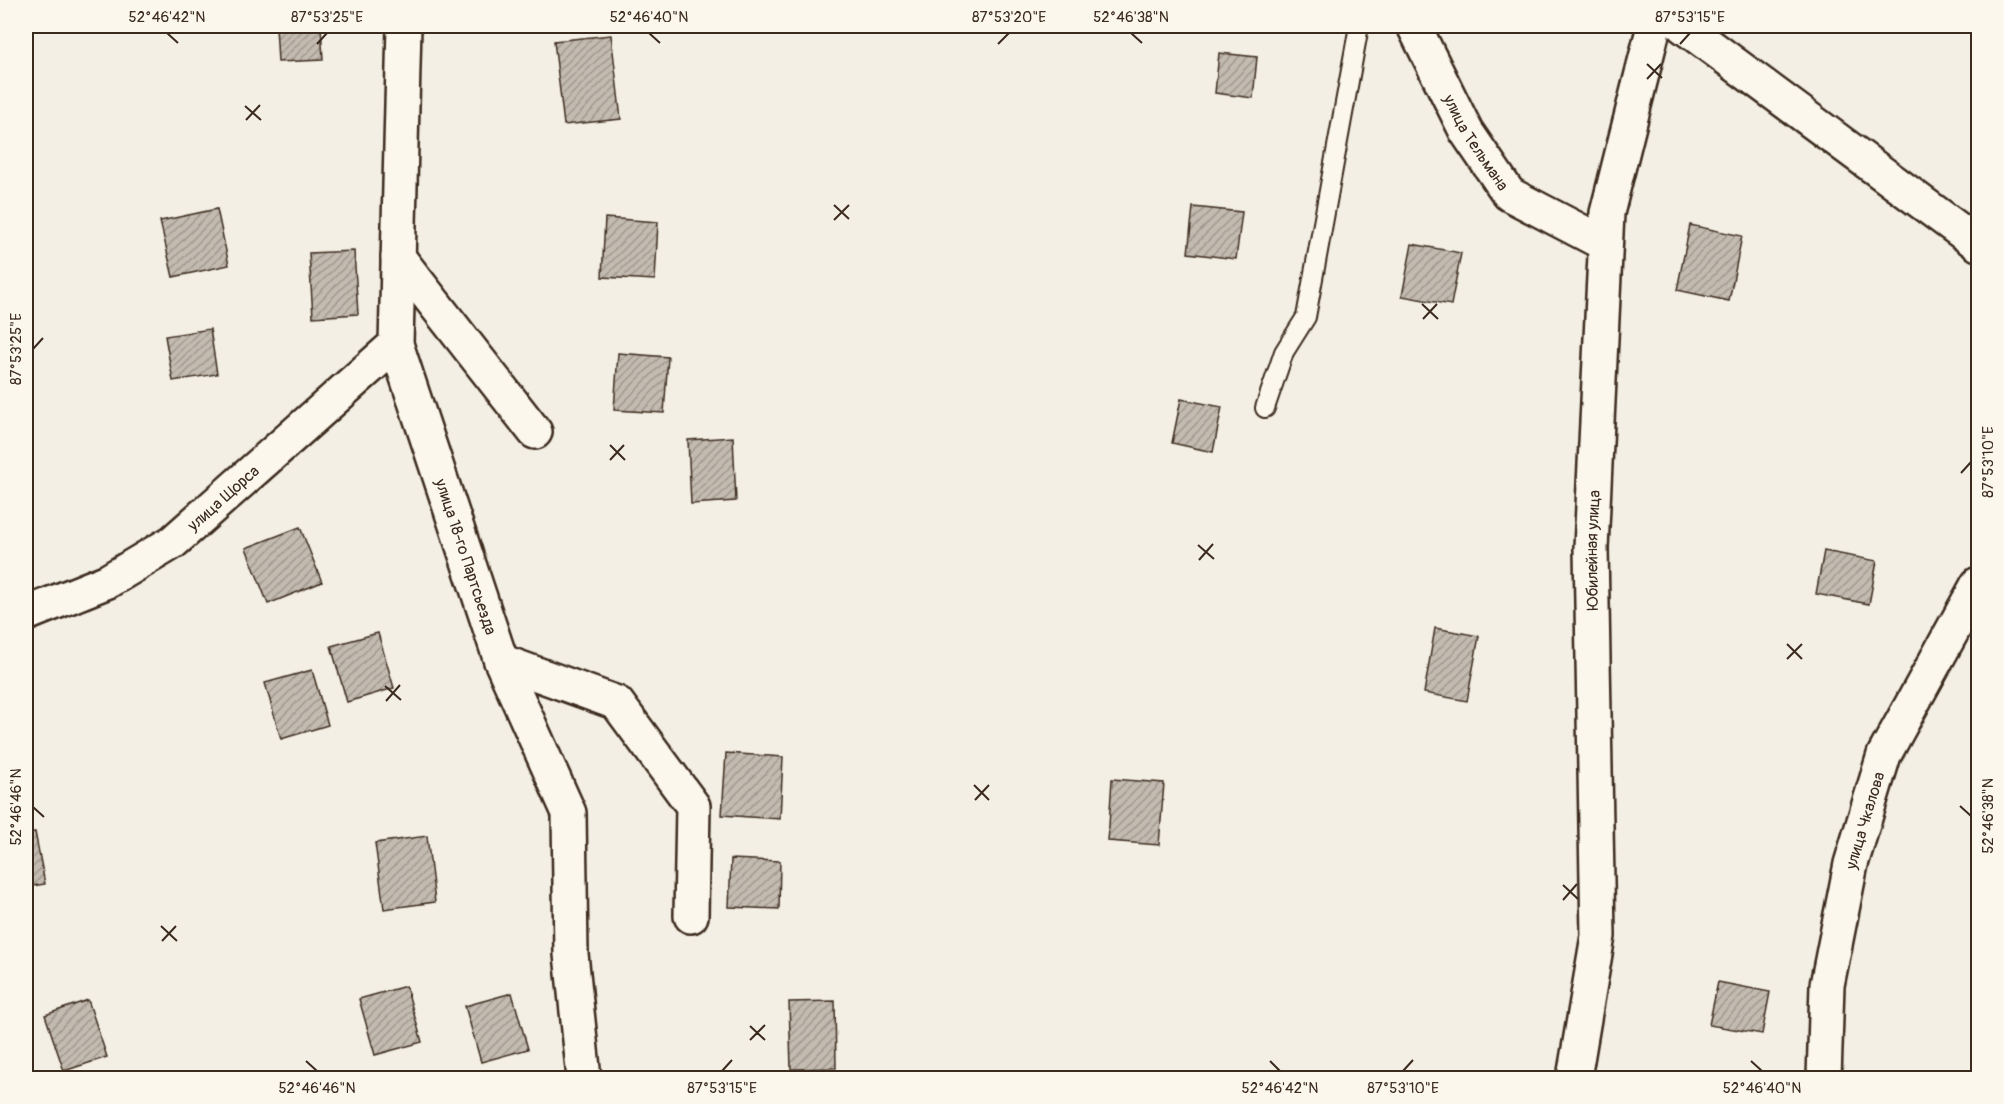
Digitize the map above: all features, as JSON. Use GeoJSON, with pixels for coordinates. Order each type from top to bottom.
{"type":"FeatureCollection","features":[{"type":"Feature","properties":{"kind":"street","name":"улица 18-го Партсьезда"},"geometry":{"type":"LineString","coordinates":[[404,26],[396,344],[501,661],[569,813],[571,954],[584,1078]]}},
{"type":"Feature","properties":{"kind":"street","name":"улица Тельмана"},"geometry":{"type":"LineString","coordinates":[[1414,26],[1466,132],[1509,194],[1605,244]]}},
{"type":"Feature","properties":{"kind":"street","name":"Юбилейная улица"},"geometry":{"type":"LineString","coordinates":[[1574,1078],[1598,936],[1591,548],[1607,213],[1654,26]]}},
{"type":"Feature","properties":{"kind":"street"},"geometry":{"type":"LineString","coordinates":[[1683,26],[1978,244]]}},
{"type":"Feature","properties":{"kind":"street"},"geometry":{"type":"LineString","coordinates":[[398,257],[535,432]]}},
{"type":"Feature","properties":{"kind":"street","name":"улица Щорса"},"geometry":{"type":"LineString","coordinates":[[26,614],[108,581],[173,542],[396,344]]}},
{"type":"Feature","properties":{"kind":"street","name":"улица Чкалова"},"geometry":{"type":"LineString","coordinates":[[1824,1078],[1827,984],[1851,864],[1884,755],[1978,584]]}},
{"type":"Feature","properties":{"kind":"street"},"geometry":{"type":"LineString","coordinates":[[501,661],[617,703],[693,806],[691,916]]}},
{"type":"Feature","properties":{"kind":"lane"},"geometry":{"type":"LineString","coordinates":[[1265,408],[1284,352],[1306,317],[1359,26]]}},
{"type":"Feature","properties":{"kind":"building"},"geometry":{"type":"Polygon","coordinates":[[[276,26],[321,26],[323,60],[278,62],[276,26]]]}},
{"type":"Feature","properties":{"kind":"building"},"geometry":{"type":"Polygon","coordinates":[[[611,35],[621,119],[564,125],[554,41],[611,35]]]}},
{"type":"Feature","properties":{"kind":"building"},"geometry":{"type":"Polygon","coordinates":[[[1219,53],[1257,57],[1253,98],[1215,93],[1219,53]]]}},
{"type":"Feature","properties":{"kind":"building"},"geometry":{"type":"Polygon","coordinates":[[[1193,207],[1242,212],[1236,259],[1188,253],[1193,207]]]}},
{"type":"Feature","properties":{"kind":"building"},"geometry":{"type":"Polygon","coordinates":[[[217,209],[229,265],[173,277],[160,221],[217,209]]]}},
{"type":"Feature","properties":{"kind":"building"},"geometry":{"type":"Polygon","coordinates":[[[605,218],[658,222],[655,280],[602,277],[605,218]]]}},
{"type":"Feature","properties":{"kind":"building"},"geometry":{"type":"Polygon","coordinates":[[[1690,225],[1742,236],[1729,301],[1677,290],[1690,225]]]}},
{"type":"Feature","properties":{"kind":"building"},"geometry":{"type":"Polygon","coordinates":[[[1412,244],[1461,253],[1451,305],[1402,296],[1412,244]]]}},
{"type":"Feature","properties":{"kind":"building"},"geometry":{"type":"Polygon","coordinates":[[[354,251],[358,314],[313,317],[309,253],[354,251]]]}},
{"type":"Feature","properties":{"kind":"building"},"geometry":{"type":"Polygon","coordinates":[[[210,329],[217,374],[173,381],[165,336],[210,329]]]}},
{"type":"Feature","properties":{"kind":"building"},"geometry":{"type":"Polygon","coordinates":[[[618,353],[668,357],[664,413],[614,410],[618,353]]]}},
{"type":"Feature","properties":{"kind":"building"},"geometry":{"type":"Polygon","coordinates":[[[1181,399],[1222,407],[1213,452],[1172,443],[1181,399]]]}},
{"type":"Feature","properties":{"kind":"building"},"geometry":{"type":"Polygon","coordinates":[[[733,437],[736,501],[691,504],[688,440],[733,437]]]}},
{"type":"Feature","properties":{"kind":"building"},"geometry":{"type":"Polygon","coordinates":[[[300,527],[322,582],[268,604],[246,548],[300,527]]]}},
{"type":"Feature","properties":{"kind":"building"},"geometry":{"type":"Polygon","coordinates":[[[1824,551],[1877,561],[1869,604],[1816,594],[1824,551]]]}},
{"type":"Feature","properties":{"kind":"building"},"geometry":{"type":"Polygon","coordinates":[[[1435,628],[1479,636],[1467,701],[1424,693],[1435,628]]]}},
{"type":"Feature","properties":{"kind":"building"},"geometry":{"type":"Polygon","coordinates":[[[378,633],[394,688],[347,702],[331,646],[378,633]]]}},
{"type":"Feature","properties":{"kind":"building"},"geometry":{"type":"Polygon","coordinates":[[[312,670],[328,725],[281,739],[265,683],[312,670]]]}},
{"type":"Feature","properties":{"kind":"building"},"geometry":{"type":"Polygon","coordinates":[[[1978,718],[1978,740],[1970,736],[1978,718]]]}},
{"type":"Feature","properties":{"kind":"building"},"geometry":{"type":"Polygon","coordinates":[[[726,753],[783,757],[780,819],[722,815],[726,753]]]}},
{"type":"Feature","properties":{"kind":"building"},"geometry":{"type":"Polygon","coordinates":[[[1112,779],[1164,783],[1159,845],[1108,841],[1112,779]]]}},
{"type":"Feature","properties":{"kind":"building"},"geometry":{"type":"Polygon","coordinates":[[[35,832],[45,884],[26,887],[26,834],[35,832]]]}},
{"type":"Feature","properties":{"kind":"building"},"geometry":{"type":"Polygon","coordinates":[[[427,836],[435,902],[384,909],[375,843],[427,836]]]}},
{"type":"Feature","properties":{"kind":"building"},"geometry":{"type":"Polygon","coordinates":[[[731,859],[780,861],[779,909],[729,907],[731,859]]]}},
{"type":"Feature","properties":{"kind":"building"},"geometry":{"type":"Polygon","coordinates":[[[1718,982],[1770,992],[1762,1034],[1709,1025],[1718,982]]]}},
{"type":"Feature","properties":{"kind":"building"},"geometry":{"type":"Polygon","coordinates":[[[406,986],[422,1042],[375,1055],[359,999],[406,986]]]}},
{"type":"Feature","properties":{"kind":"building"},"geometry":{"type":"Polygon","coordinates":[[[512,993],[528,1049],[481,1062],[465,1006],[512,993]]]}},
{"type":"Feature","properties":{"kind":"building"},"geometry":{"type":"Polygon","coordinates":[[[88,1000],[107,1057],[64,1071],[45,1015],[88,1000]]]}},
{"type":"Feature","properties":{"kind":"building"},"geometry":{"type":"Polygon","coordinates":[[[835,1001],[836,1068],[791,1069],[789,1002],[835,1001]]]}}]}
